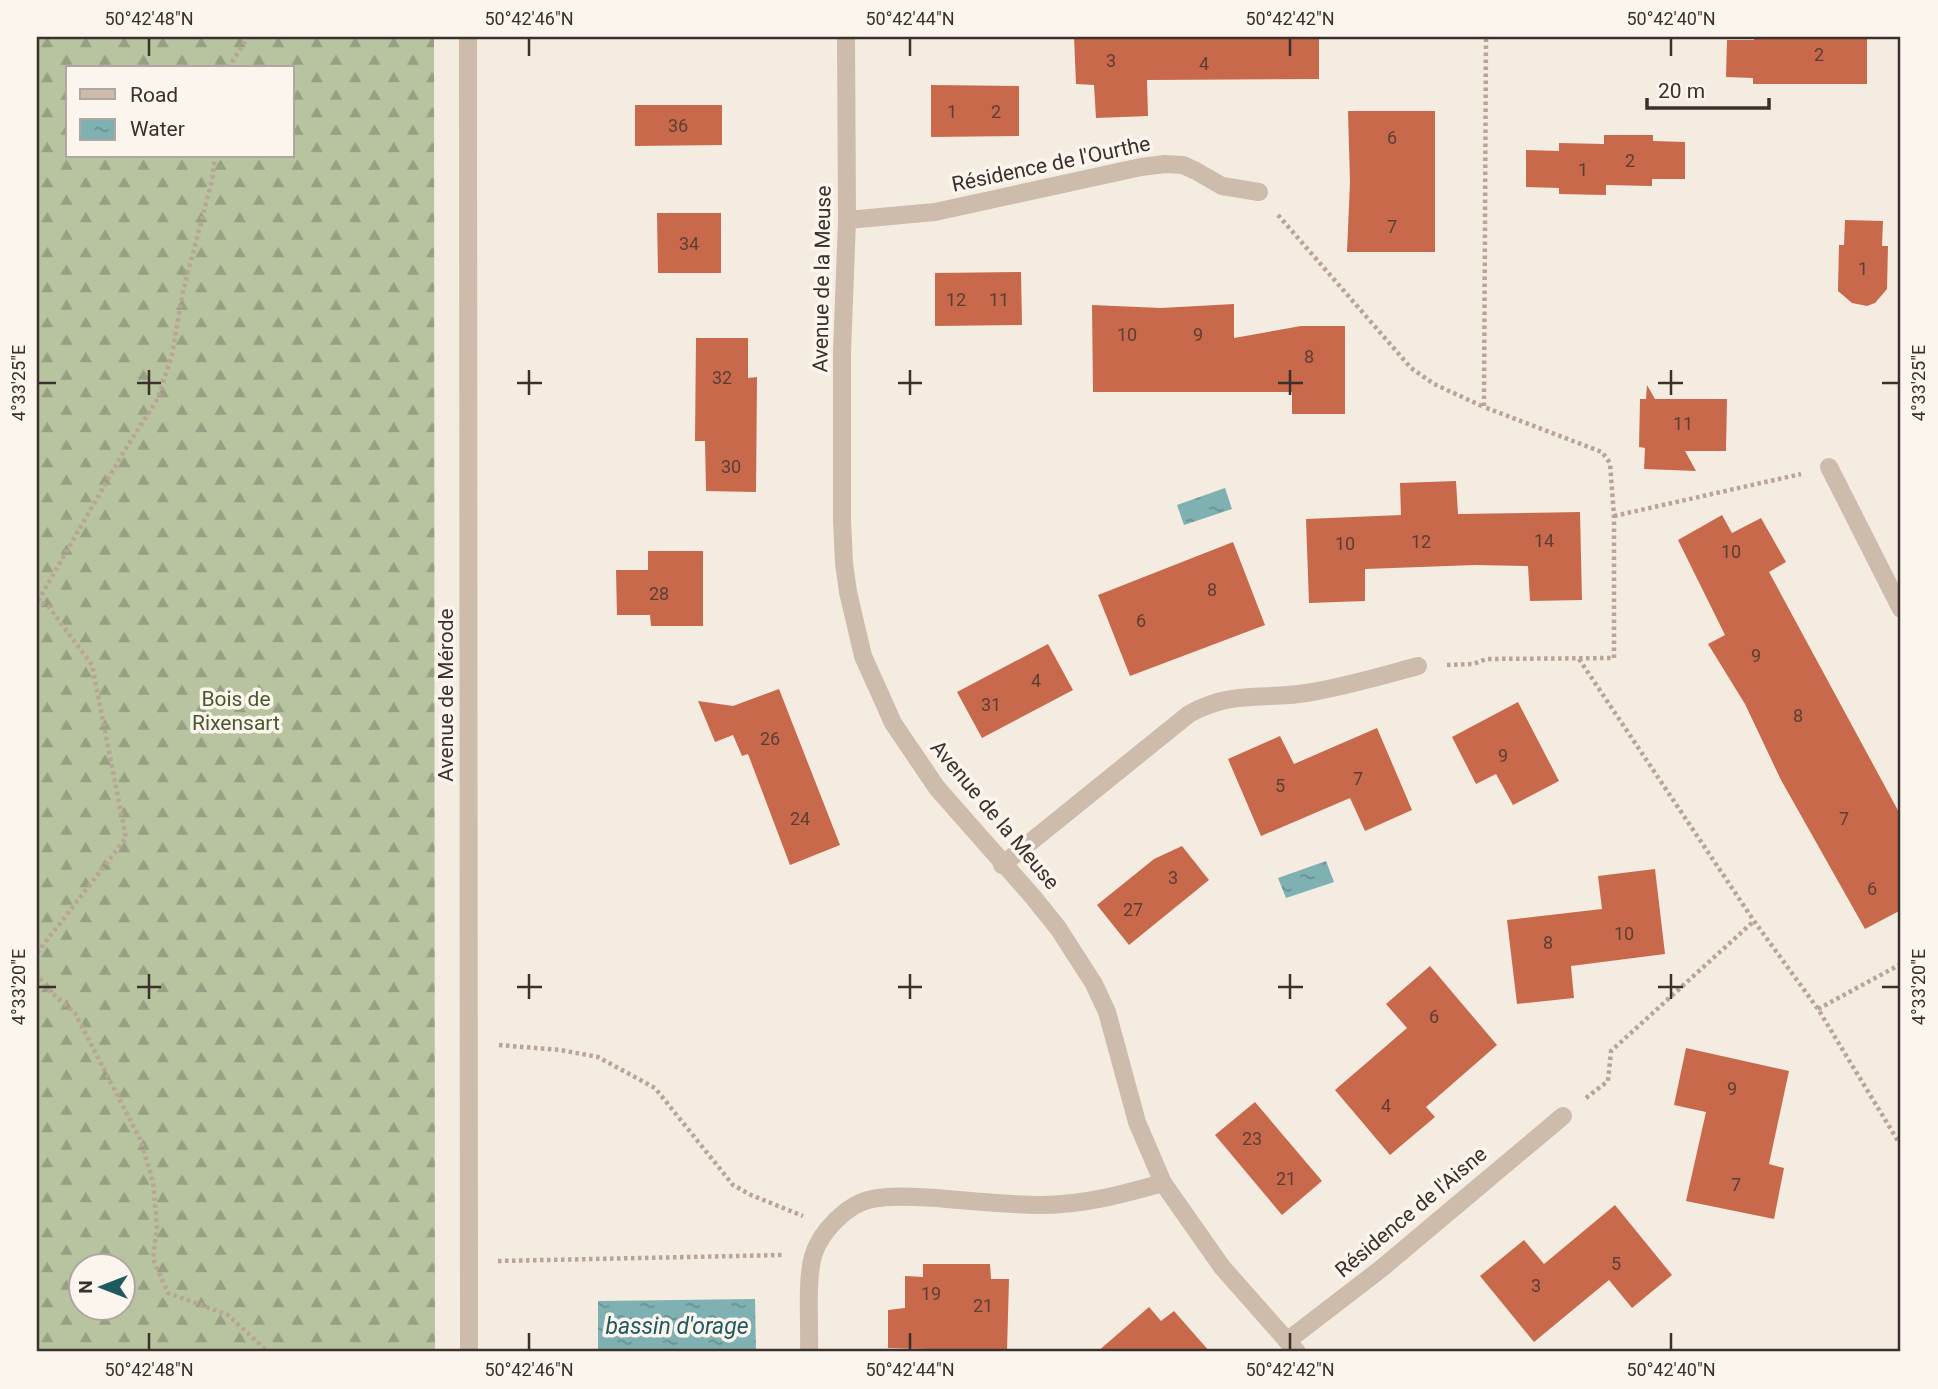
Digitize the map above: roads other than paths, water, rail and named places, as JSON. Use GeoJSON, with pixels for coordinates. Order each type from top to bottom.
{"type":"FeatureCollection","features":[{"type":"Feature","properties":{"kind":"street","name":"Avenue de Mérode"},"geometry":{"type":"LineString","coordinates":[[468,37],[469,1352]]}},
{"type":"Feature","properties":{"kind":"street","name":"Avenue de la Meuse"},"geometry":{"type":"LineString","coordinates":[[846,37],[847,220],[842,353],[842,520],[844,563],[863,656],[893,723],[937,789],[1058,928],[1094,984],[1107,1012],[1137,1122],[1163,1183],[1222,1267],[1292,1346]]}},
{"type":"Feature","properties":{"kind":"street","name":"Résidence de l'Ourthe"},"geometry":{"type":"LineString","coordinates":[[847,220],[935,212],[1165,164],[1196,171],[1222,186],[1259,192]]}},
{"type":"Feature","properties":{"kind":"street"},"geometry":{"type":"LineString","coordinates":[[1829,467],[1901,608]]}},
{"type":"Feature","properties":{"kind":"street"},"geometry":{"type":"LineString","coordinates":[[1002,864],[1189,714],[1205,705],[1225,698],[1302,694],[1335,688],[1418,666]]}},
{"type":"Feature","properties":{"kind":"street","name":"Résidence de l'Aisne"},"geometry":{"type":"LineString","coordinates":[[1292,1346],[1563,1116]]}},
{"type":"Feature","properties":{"kind":"street"},"geometry":{"type":"LineString","coordinates":[[809,1352],[813,1255],[830,1226],[850,1209],[869,1199],[910,1197],[1039,1205],[1072,1204],[1114,1197],[1163,1183]]}},
{"type":"Feature","properties":{"kind":"water"},"geometry":{"type":"Polygon","coordinates":[[[1225,488],[1232,509],[1184,525],[1177,505],[1225,488]]]}},
{"type":"Feature","properties":{"kind":"water"},"geometry":{"type":"Polygon","coordinates":[[[1326,861],[1334,882],[1286,898],[1278,878],[1326,861]]]}},
{"type":"Feature","properties":{"kind":"water","name":"bassin d'orage"},"geometry":{"type":"Polygon","coordinates":[[[755,1299],[756,1352],[598,1352],[598,1301],[755,1299]]]}},
{"type":"Feature","properties":{"kind":"park label","name":"Bois de Rixensart"},"geometry":{"type":"Point","coordinates":[236,711]}}]}
